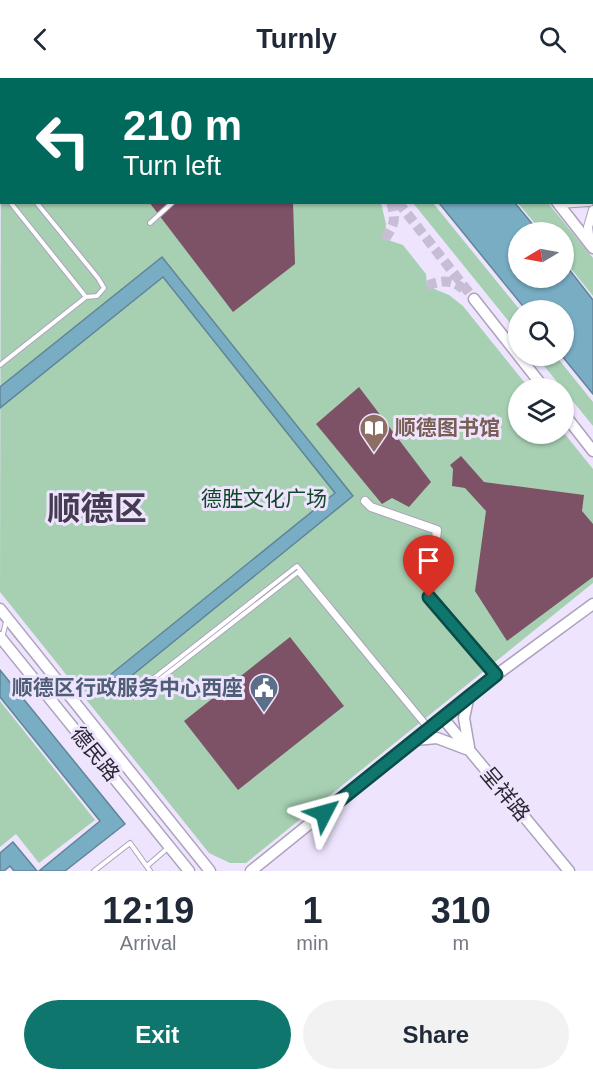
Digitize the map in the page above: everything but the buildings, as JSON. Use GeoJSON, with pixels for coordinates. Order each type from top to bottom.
{"type":"FeatureCollection","features":[{"type":"Feature","properties":{"kind":"main road"},"geometry":{"type":"LineString","coordinates":[[558,204],[592,246]]}},
{"type":"Feature","properties":{"kind":"main road"},"geometry":{"type":"LineString","coordinates":[[474,299],[536,378]]}},
{"type":"Feature","properties":{"kind":"main road"},"geometry":{"type":"LineString","coordinates":[[574,427],[593,451]]}},
{"type":"Feature","properties":{"kind":"main road"},"geometry":{"type":"LineString","coordinates":[[251,871],[470,695],[593,604]]}},
{"type":"Feature","properties":{"kind":"main road"},"geometry":{"type":"LineString","coordinates":[[4,613],[210,871]]}},
{"type":"Feature","properties":{"kind":"main road","name":"德民路"},"geometry":{"type":"LineString","coordinates":[[1,639],[189,871]]}},
{"type":"Feature","properties":{"kind":"main road"},"geometry":{"type":"LineString","coordinates":[[469,750],[464,718],[470,695]]}},
{"type":"Feature","properties":{"kind":"main road","name":"呈祥路"},"geometry":{"type":"LineString","coordinates":[[442,717],[569,871]]}},
{"type":"Feature","properties":{"kind":"main road"},"geometry":{"type":"LineString","coordinates":[[414,740],[437,738],[469,750]]}},
{"type":"Feature","properties":{"kind":"street"},"geometry":{"type":"LineString","coordinates":[[592,246],[588,227],[593,210]]}},
{"type":"Feature","properties":{"kind":"street"},"geometry":{"type":"LineString","coordinates":[[365,501],[371,507],[437,530],[429,597],[486,663]]}},
{"type":"Feature","properties":{"kind":"lane"},"geometry":{"type":"LineString","coordinates":[[12,204],[86,297]]}},
{"type":"Feature","properties":{"kind":"lane"},"geometry":{"type":"LineString","coordinates":[[0,365],[86,297],[97,296],[104,288],[38,204]]}},
{"type":"Feature","properties":{"kind":"lane"},"geometry":{"type":"LineString","coordinates":[[150,223],[171,204]]}},
{"type":"Feature","properties":{"kind":"lane"},"geometry":{"type":"LineString","coordinates":[[297,566],[429,728],[298,572],[141,694],[136,692],[297,566]]}},
{"type":"Feature","properties":{"kind":"lane"},"geometry":{"type":"LineString","coordinates":[[1,639],[4,613]]}},
{"type":"Feature","properties":{"kind":"lane"},"geometry":{"type":"LineString","coordinates":[[486,663],[496,675]]}},
{"type":"Feature","properties":{"kind":"lane"},"geometry":{"type":"LineString","coordinates":[[94,871],[130,843],[150,871]]}},
{"type":"Feature","properties":{"kind":"lane"},"geometry":{"type":"LineString","coordinates":[[147,866],[170,847]]}},
{"type":"Feature","properties":{"kind":"green space","name":"德胜文化广场"},"geometry":{"type":"Polygon","coordinates":[[[1,204],[381,204],[386,224],[385,239],[403,245],[426,274],[427,286],[449,295],[463,306],[508,362],[508,366],[511,366],[521,378],[508,378],[508,444],[573,444],[593,469],[593,583],[246,863],[230,863],[209,853],[0,592],[1,204]]]}},
{"type":"Feature","properties":{"kind":"green space"},"geometry":{"type":"Polygon","coordinates":[[[414,204],[434,204],[512,300],[508,300],[508,320],[414,204]]]}},
{"type":"Feature","properties":{"kind":"green space"},"geometry":{"type":"Polygon","coordinates":[[[519,204],[549,204],[564,222],[534,222],[519,204]]]}},
{"type":"Feature","properties":{"kind":"green space"},"geometry":{"type":"Polygon","coordinates":[[[574,235],[593,258],[593,296],[574,272],[574,235]]]}},
{"type":"Feature","properties":{"kind":"green space"},"geometry":{"type":"Polygon","coordinates":[[[544,366],[564,366],[574,378],[554,378],[544,366]]]}},
{"type":"Feature","properties":{"kind":"green space"},"geometry":{"type":"Polygon","coordinates":[[[574,378],[593,402],[593,426],[574,403],[574,378]]]}},
{"type":"Feature","properties":{"kind":"green space"},"geometry":{"type":"Polygon","coordinates":[[[0,701],[95,820],[39,863],[16,834],[0,847],[0,701]]]}},
{"type":"Feature","properties":{"kind":"water"},"geometry":{"type":"Polygon","coordinates":[[[440,204],[516,204],[531,222],[508,222],[508,288],[440,204]]]}},
{"type":"Feature","properties":{"kind":"water"},"geometry":{"type":"Polygon","coordinates":[[[162,257],[353,496],[114,690],[105,679],[335,493],[163,277],[0,408],[0,387],[162,257]]]}},
{"type":"Feature","properties":{"kind":"water"},"geometry":{"type":"Polygon","coordinates":[[[574,276],[593,300],[593,394],[570,366],[574,366],[574,300],[518,300],[508,288],[574,288],[574,276]]]}},
{"type":"Feature","properties":{"kind":"water"},"geometry":{"type":"Polygon","coordinates":[[[0,670],[125,824],[65,871],[39,871],[100,821],[0,697],[0,670]]]}},
{"type":"Feature","properties":{"kind":"water"},"geometry":{"type":"Polygon","coordinates":[[[13,842],[37,871],[14,871],[10,866],[0,871],[0,853],[13,842]]]}},
{"type":"Feature","properties":{"kind":"tunnel"},"geometry":{"type":"LineString","coordinates":[[385,239],[394,222],[392,204]]}},
{"type":"Feature","properties":{"kind":"tunnel"},"geometry":{"type":"LineString","coordinates":[[400,204],[474,299]]}},
{"type":"Feature","properties":{"kind":"tunnel"},"geometry":{"type":"LineString","coordinates":[[427,286],[446,282],[455,283],[463,289]]}},
{"type":"Feature","properties":{"kind":"place","name":"顺德图书馆"},"geometry":{"type":"Point","coordinates":[374,454]}},
{"type":"Feature","properties":{"kind":"place","name":"顺德区行政服务中心西座"},"geometry":{"type":"Point","coordinates":[264,714]}},
{"type":"Feature","properties":{"kind":"district","name":"顺德区"},"geometry":{"type":"Point","coordinates":[97,508]}},
{"type":"Feature","properties":{"kind":"route"},"geometry":{"type":"LineString","coordinates":[[324,813],[496,675],[429,597]]}}]}
